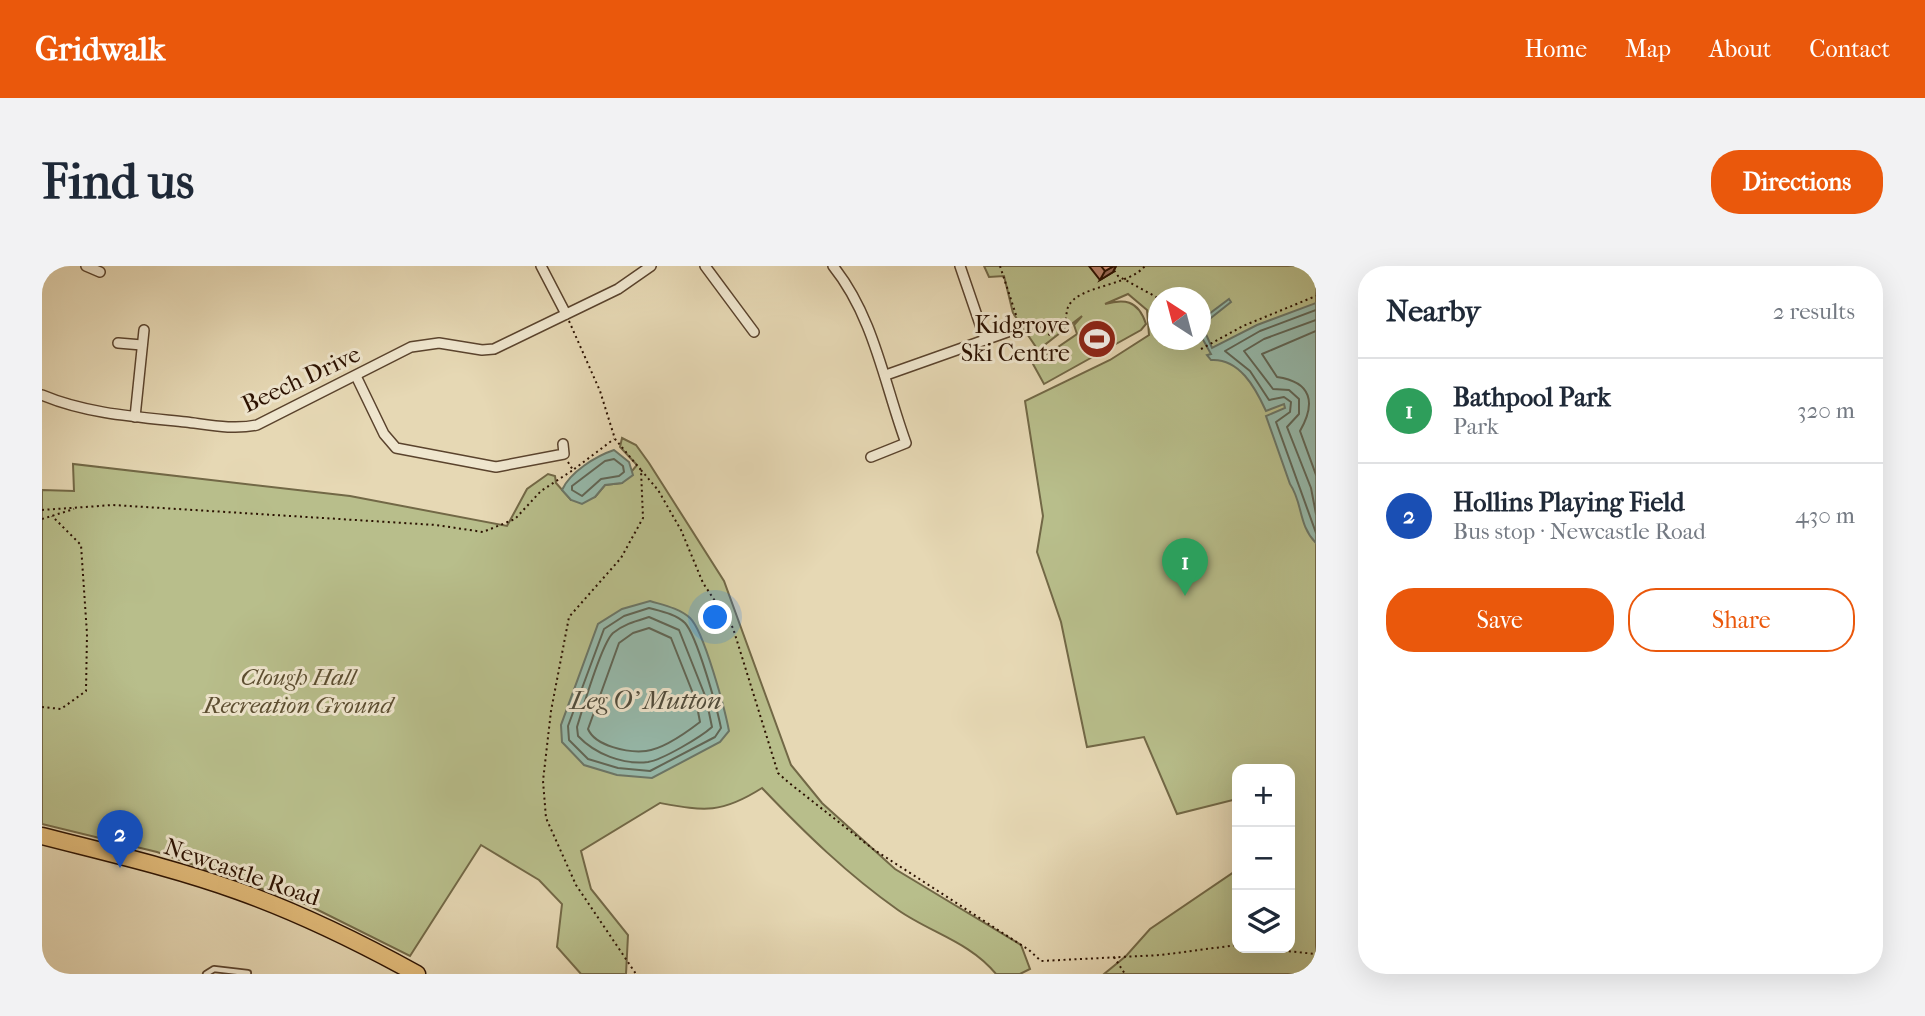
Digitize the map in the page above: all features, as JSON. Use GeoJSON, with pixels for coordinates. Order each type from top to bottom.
{"type":"FeatureCollection","features":[{"type":"Feature","properties":{"kind":"highway","name":"Newcastle Road"},"geometry":{"type":"LineString","coordinates":[[42,836],[137,860],[237,890],[306,917],[417,974]]}},
{"type":"Feature","properties":{"kind":"street"},"geometry":{"type":"LineString","coordinates":[[86,266],[100,272]]}},
{"type":"Feature","properties":{"kind":"street"},"geometry":{"type":"LineString","coordinates":[[541,266],[566,314]]}},
{"type":"Feature","properties":{"kind":"street","name":"Beech Drive"},"geometry":{"type":"LineString","coordinates":[[42,395],[81,408],[135,417],[247,427],[424,343],[494,349],[618,289],[651,266]]}},
{"type":"Feature","properties":{"kind":"street"},"geometry":{"type":"LineString","coordinates":[[705,266],[754,332]]}},
{"type":"Feature","properties":{"kind":"street"},"geometry":{"type":"LineString","coordinates":[[833,266],[857,301],[886,375],[906,443],[871,457]]}},
{"type":"Feature","properties":{"kind":"street"},"geometry":{"type":"LineString","coordinates":[[960,266],[985,339]]}},
{"type":"Feature","properties":{"kind":"street"},"geometry":{"type":"LineString","coordinates":[[886,375],[1018,329]]}},
{"type":"Feature","properties":{"kind":"street"},"geometry":{"type":"LineString","coordinates":[[135,417],[144,330]]}},
{"type":"Feature","properties":{"kind":"street"},"geometry":{"type":"LineString","coordinates":[[118,343],[142,345]]}},
{"type":"Feature","properties":{"kind":"street"},"geometry":{"type":"LineString","coordinates":[[356,376],[384,434],[396,448],[495,467],[563,449]]}},
{"type":"Feature","properties":{"kind":"lane"},"geometry":{"type":"LineString","coordinates":[[206,974],[214,969],[248,973]]}},
{"type":"Feature","properties":{"kind":"path"},"geometry":{"type":"LineString","coordinates":[[1000,266],[1018,329],[1030,320],[1051,336],[1064,329],[1068,307],[1076,296],[1125,280],[1145,266]]}},
{"type":"Feature","properties":{"kind":"path"},"geometry":{"type":"LineString","coordinates":[[1111,266],[1125,280],[1148,293]]}},
{"type":"Feature","properties":{"kind":"path"},"geometry":{"type":"LineString","coordinates":[[1211,344],[1243,326],[1316,296]]}},
{"type":"Feature","properties":{"kind":"path"},"geometry":{"type":"LineString","coordinates":[[566,314],[585,352],[615,439],[658,490],[681,530],[703,583],[733,628],[778,773],[873,849],[1029,950],[1041,961],[1161,955],[1232,946]]}},
{"type":"Feature","properties":{"kind":"path"},"geometry":{"type":"LineString","coordinates":[[42,510],[113,505],[436,525],[483,532],[516,519],[541,491],[615,439]]}},
{"type":"Feature","properties":{"kind":"path"},"geometry":{"type":"LineString","coordinates":[[563,449],[573,470]]}},
{"type":"Feature","properties":{"kind":"path"},"geometry":{"type":"LineString","coordinates":[[636,974],[576,885],[546,818],[543,781],[551,711],[569,617],[621,558],[643,518],[641,470]]}},
{"type":"Feature","properties":{"kind":"path"},"geometry":{"type":"LineString","coordinates":[[42,519],[78,508]]}},
{"type":"Feature","properties":{"kind":"path"},"geometry":{"type":"LineString","coordinates":[[42,707],[61,709],[86,691],[87,634],[81,545],[51,516]]}},
{"type":"Feature","properties":{"kind":"path"},"geometry":{"type":"LineString","coordinates":[[1295,952],[1316,954]]}},
{"type":"Feature","properties":{"kind":"path"},"geometry":{"type":"LineString","coordinates":[[1114,957],[1125,974]]}},
{"type":"Feature","properties":{"kind":"green space"},"geometry":{"type":"Polygon","coordinates":[[[984,266],[1316,266],[1316,974],[1104,974],[1126,956],[1150,929],[1232,873],[1232,953],[1295,953],[1295,764],[1232,764],[1232,800],[1177,814],[1144,737],[1087,747],[1061,622],[1037,552],[1043,516],[1025,401],[1110,360],[1148,336],[1148,350],[1211,350],[1211,287],[1148,287],[1148,322],[1147,310],[1128,294],[1105,304],[1124,302],[1134,305],[1146,324],[1141,330],[1044,384],[1033,364],[1077,334],[1074,325],[1082,316],[1038,350],[1013,313],[1004,276],[989,277],[984,266]]]}},
{"type":"Feature","properties":{"kind":"green space","name":"Clough Hall Recreation Ground"},"geometry":{"type":"Polygon","coordinates":[[[622,438],[636,445],[649,463],[724,581],[791,765],[822,803],[895,869],[1021,945],[1030,969],[1020,974],[996,974],[986,963],[962,946],[898,910],[827,852],[762,788],[735,802],[712,808],[689,808],[660,803],[581,851],[591,889],[628,935],[626,974],[581,974],[557,947],[562,904],[539,880],[481,845],[410,956],[308,905],[157,852],[42,824],[42,490],[74,491],[73,464],[350,496],[507,526],[527,489],[548,474],[555,476],[556,483],[571,500],[595,497],[605,485],[622,483],[637,465],[620,447],[622,438]]]}},
{"type":"Feature","properties":{"kind":"water"},"geometry":{"type":"Polygon","coordinates":[[[1229,299],[1231,302],[1211,318],[1211,312],[1229,299]]]}},
{"type":"Feature","properties":{"kind":"water"},"geometry":{"type":"Polygon","coordinates":[[[1316,303],[1316,543],[1306,529],[1266,416],[1285,408],[1284,404],[1266,411],[1245,376],[1230,364],[1211,360],[1207,355],[1211,354],[1209,350],[1211,346],[1212,348],[1257,325],[1316,303]]]}},
{"type":"Feature","properties":{"kind":"water"},"geometry":{"type":"Polygon","coordinates":[[[614,450],[629,462],[633,475],[622,483],[605,485],[595,497],[582,504],[571,500],[562,490],[571,477],[599,456],[614,450]]]}},
{"type":"Feature","properties":{"kind":"water","name":"Leg O' Mutton"},"geometry":{"type":"Polygon","coordinates":[[[650,601],[681,612],[696,626],[713,672],[729,731],[720,742],[652,778],[617,775],[584,765],[562,742],[561,725],[598,624],[622,609],[650,601]]]}},
{"type":"Feature","properties":{"kind":"building"},"geometry":{"type":"Polygon","coordinates":[[[1101,266],[1114,266],[1105,271],[1101,266]]]}},
{"type":"Feature","properties":{"kind":"place","name":"Kidgrove Ski Centre"},"geometry":{"type":"Point","coordinates":[1097,339]}},
{"type":"Feature","properties":{"kind":"place","name":"Bathpool Park"},"geometry":{"type":"Point","coordinates":[1185,596]}},
{"type":"Feature","properties":{"kind":"place","name":"Hollins Playing Field"},"geometry":{"type":"Point","coordinates":[120,868]}}]}
